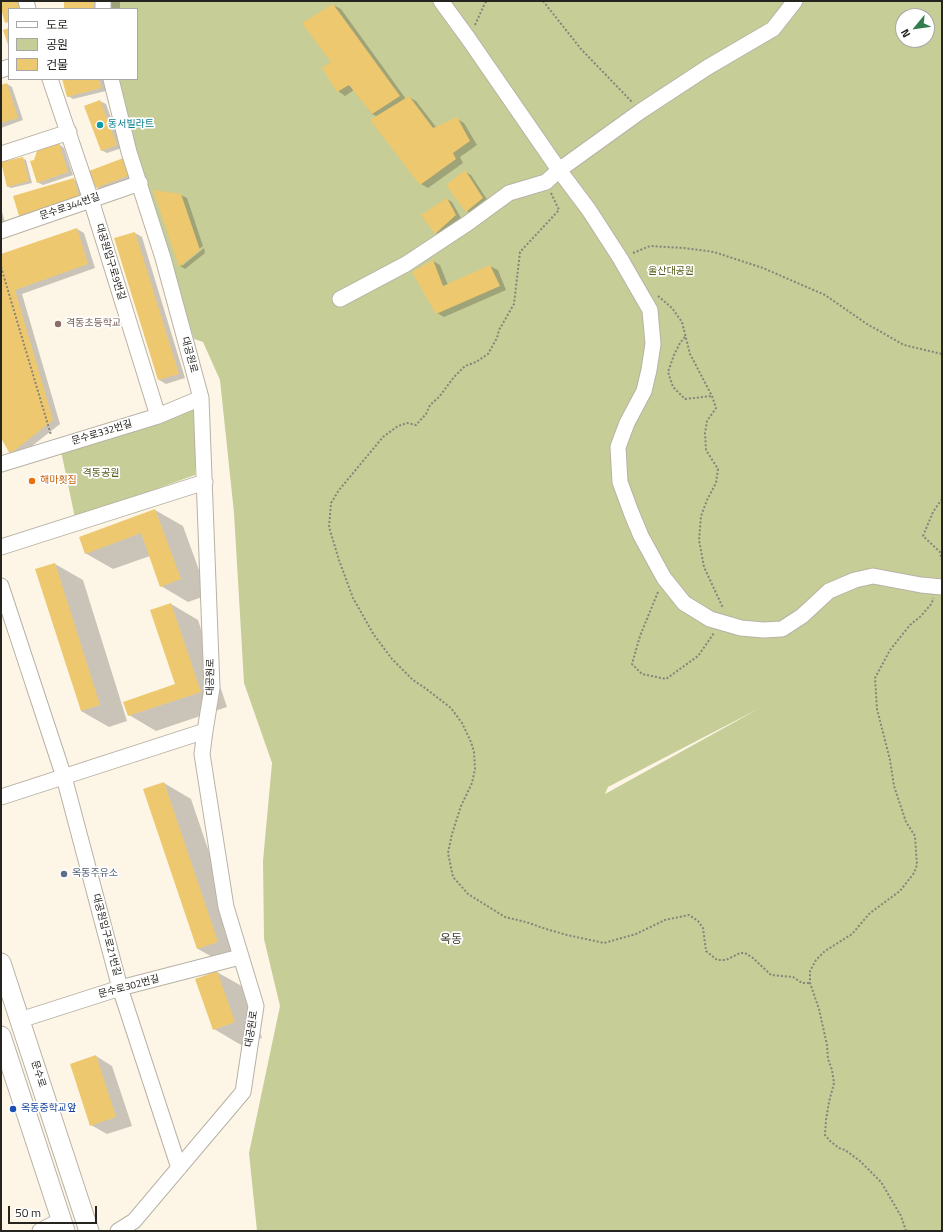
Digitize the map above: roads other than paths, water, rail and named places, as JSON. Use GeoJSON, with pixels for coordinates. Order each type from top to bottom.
{"type":"FeatureCollection","features":[{"type":"Feature","properties":{"kind":"main road","name":"문수로"},"geometry":{"type":"LineString","coordinates":[[1,963],[89,1231]]}},
{"type":"Feature","properties":{"kind":"main road"},"geometry":{"type":"LineString","coordinates":[[1,1036],[63,1226]]}},
{"type":"Feature","properties":{"kind":"street"},"geometry":{"type":"LineString","coordinates":[[441,1],[559,170],[589,210],[620,258],[650,310],[653,344],[649,370],[644,391],[618,447],[620,482],[641,536],[664,578],[684,603],[710,619],[741,628],[763,630],[782,629],[802,616],[829,591],[855,580],[873,576],[920,585],[939,586]]}},
{"type":"Feature","properties":{"kind":"street"},"geometry":{"type":"LineString","coordinates":[[340,299],[406,264],[468,223],[509,193],[546,182],[559,170],[641,111],[708,67],[773,29],[795,1]]}},
{"type":"Feature","properties":{"kind":"street","name":"대공원입구로9번길"},"geometry":{"type":"LineString","coordinates":[[50,80],[91,200],[158,416]]}},
{"type":"Feature","properties":{"kind":"street","name":"대공원로"},"geometry":{"type":"LineString","coordinates":[[111,80],[129,152],[163,258],[201,398],[212,688],[204,731],[202,754],[226,907],[256,1006],[243,1092],[134,1221],[118,1231]]}},
{"type":"Feature","properties":{"kind":"street"},"geometry":{"type":"LineString","coordinates":[[1,154],[69,132]]}},
{"type":"Feature","properties":{"kind":"street","name":"문수로344번길"},"geometry":{"type":"LineString","coordinates":[[1,231],[140,183]]}},
{"type":"Feature","properties":{"kind":"street","name":"문수로332번길"},"geometry":{"type":"LineString","coordinates":[[1,464],[158,416],[201,398]]}},
{"type":"Feature","properties":{"kind":"street"},"geometry":{"type":"LineString","coordinates":[[1,547],[205,482]]}},
{"type":"Feature","properties":{"kind":"street","name":"대공원입구로21번길"},"geometry":{"type":"LineString","coordinates":[[1,586],[64,777],[120,988],[179,1168]]}},
{"type":"Feature","properties":{"kind":"street"},"geometry":{"type":"LineString","coordinates":[[1,796],[204,731]]}},
{"type":"Feature","properties":{"kind":"street","name":"문수로302번길"},"geometry":{"type":"LineString","coordinates":[[20,1020],[120,988],[240,957]]}},
{"type":"Feature","properties":{"kind":"street"},"geometry":{"type":"LineString","coordinates":[[40,1231],[63,1226]]}},
{"type":"Feature","properties":{"kind":"place","name":"동서빌라트"},"geometry":{"type":"Point","coordinates":[100,125]}},
{"type":"Feature","properties":{"kind":"place","name":"격동초등학교"},"geometry":{"type":"Point","coordinates":[58,324]}},
{"type":"Feature","properties":{"kind":"place","name":"해마횟집"},"geometry":{"type":"Point","coordinates":[32,481]}},
{"type":"Feature","properties":{"kind":"place","name":"옥동주유소"},"geometry":{"type":"Point","coordinates":[64,874]}},
{"type":"Feature","properties":{"kind":"place","name":"옥동중학교앞"},"geometry":{"type":"Point","coordinates":[13,1109]}},
{"type":"Feature","properties":{"kind":"district","name":"옥동"},"geometry":{"type":"Point","coordinates":[451,940]}},
{"type":"Feature","properties":{"kind":"park label","name":"울산대공원"},"geometry":{"type":"Point","coordinates":[671,272]}},
{"type":"Feature","properties":{"kind":"park label","name":"격동공원"},"geometry":{"type":"Point","coordinates":[101,474]}}]}
